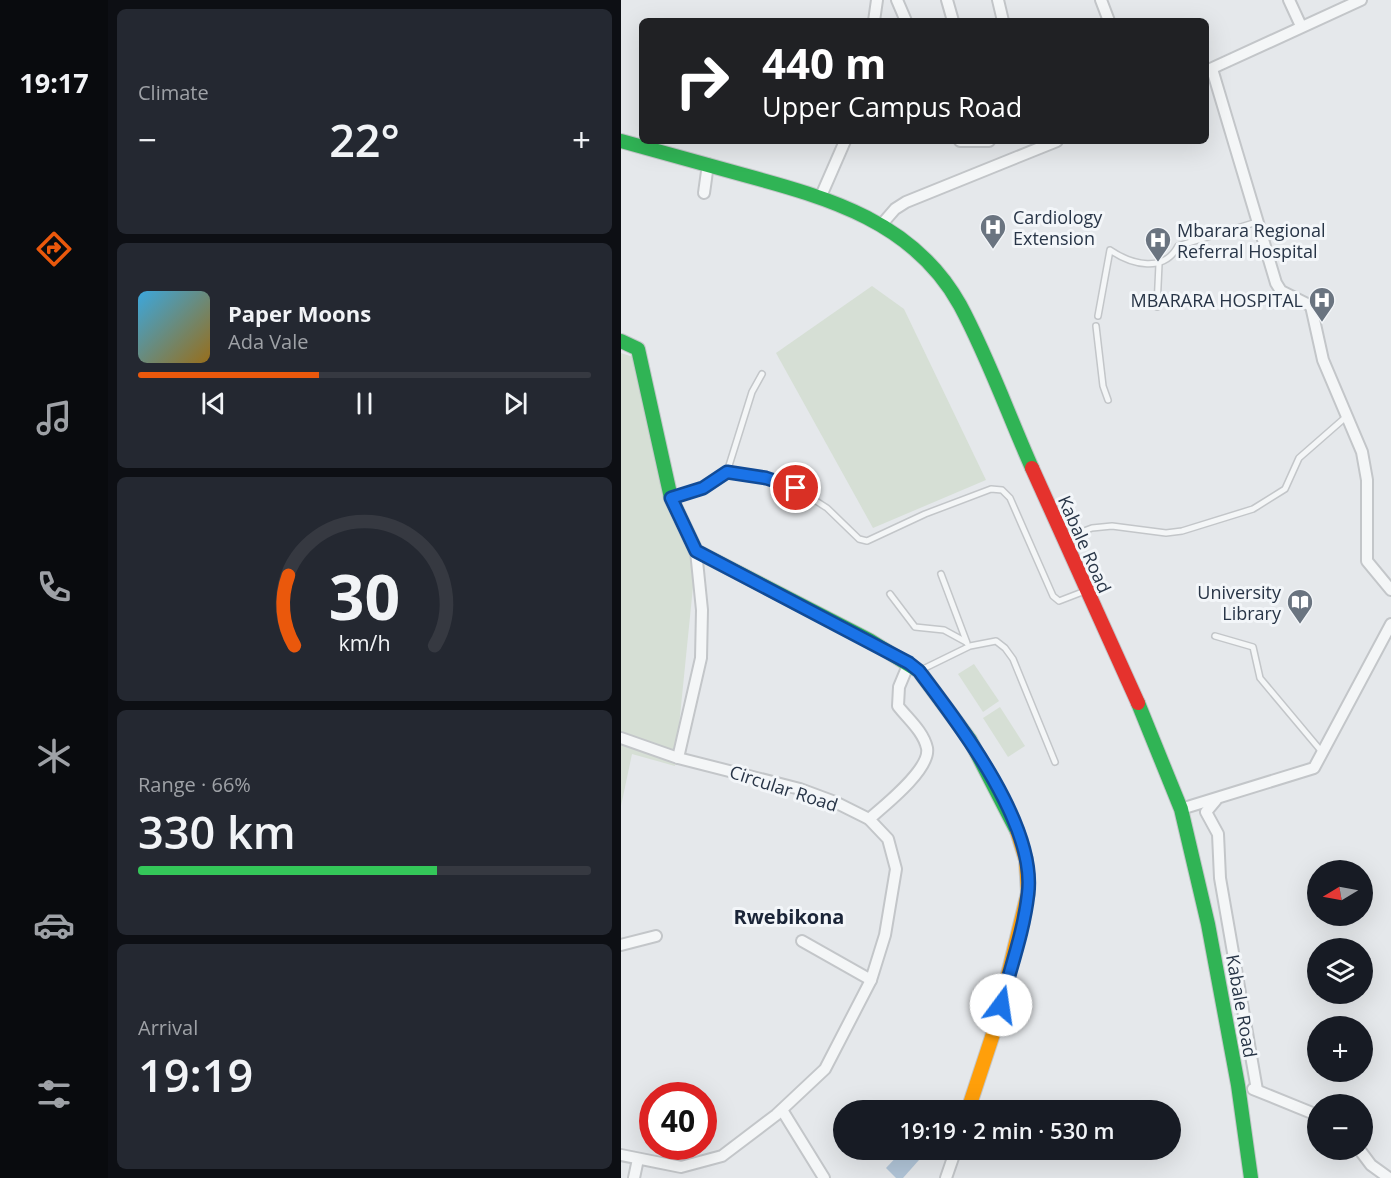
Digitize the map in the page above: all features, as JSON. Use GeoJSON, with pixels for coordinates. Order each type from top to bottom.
{"type":"FeatureCollection","features":[{"type":"Feature","properties":{"kind":"main road","name":"Kabale Road"},"geometry":{"type":"LineString","coordinates":[[621,141],[821,196],[858,211],[882,224],[906,242],[927,262],[959,304],[1161,753],[1181,809],[1201,888],[1238,1084],[1251,1178]]}},
{"type":"Feature","properties":{"kind":"main road"},"geometry":{"type":"LineString","coordinates":[[621,341],[638,349],[671,498],[696,551],[914,667],[970,740],[1015,826],[1026,860],[1028,893],[995,1028],[971,1100]]}},
{"type":"Feature","properties":{"kind":"street"},"geometry":{"type":"LineString","coordinates":[[874,18],[877,0]]}},
{"type":"Feature","properties":{"kind":"street"},"geometry":{"type":"LineString","coordinates":[[897,0],[905,18]]}},
{"type":"Feature","properties":{"kind":"street"},"geometry":{"type":"LineString","coordinates":[[947,0],[952,18]]}},
{"type":"Feature","properties":{"kind":"street"},"geometry":{"type":"LineString","coordinates":[[998,0],[1002,18]]}},
{"type":"Feature","properties":{"kind":"street"},"geometry":{"type":"LineString","coordinates":[[1101,0],[1108,18]]}},
{"type":"Feature","properties":{"kind":"street"},"geometry":{"type":"LineString","coordinates":[[1289,0],[1301,26]]}},
{"type":"Feature","properties":{"kind":"street"},"geometry":{"type":"LineString","coordinates":[[1361,0],[1209,70],[1276,283],[1281,291],[1311,306],[1323,360],[1362,452],[1367,480],[1367,561],[1391,590]]}},
{"type":"Feature","properties":{"kind":"street"},"geometry":{"type":"LineString","coordinates":[[821,196],[844,144]]}},
{"type":"Feature","properties":{"kind":"street"},"geometry":{"type":"LineString","coordinates":[[882,224],[895,209],[906,202],[1050,144]]}},
{"type":"Feature","properties":{"kind":"street"},"geometry":{"type":"LineString","coordinates":[[704,193],[708,164]]}},
{"type":"Feature","properties":{"kind":"street"},"geometry":{"type":"LineString","coordinates":[[678,758],[701,658],[702,610],[696,551]]}},
{"type":"Feature","properties":{"kind":"street"},"geometry":{"type":"LineString","coordinates":[[1181,809],[1216,800],[1233,791],[1314,768],[1391,624]]}},
{"type":"Feature","properties":{"kind":"street"},"geometry":{"type":"LineString","coordinates":[[869,819],[916,774],[926,759],[927,751],[921,733],[898,706],[899,687],[914,667]]}},
{"type":"Feature","properties":{"kind":"street","name":"Circular Road"},"geometry":{"type":"LineString","coordinates":[[621,738],[678,758],[800,789],[869,819],[888,839],[896,869],[885,934],[871,980],[825,1069],[782,1110],[722,1156],[681,1167],[621,1155]]}},
{"type":"Feature","properties":{"kind":"street"},"geometry":{"type":"LineString","coordinates":[[1216,800],[1206,812],[1218,834],[1220,878],[1257,1090]]}},
{"type":"Feature","properties":{"kind":"street"},"geometry":{"type":"LineString","coordinates":[[621,945],[656,936]]}},
{"type":"Feature","properties":{"kind":"street"},"geometry":{"type":"LineString","coordinates":[[802,941],[871,980]]}},
{"type":"Feature","properties":{"kind":"street"},"geometry":{"type":"LineString","coordinates":[[1238,1084],[1307,1110]]}},
{"type":"Feature","properties":{"kind":"street"},"geometry":{"type":"LineString","coordinates":[[782,1110],[824,1178]]}},
{"type":"Feature","properties":{"kind":"street"},"geometry":{"type":"LineString","coordinates":[[634,1178],[637,1159]]}},
{"type":"Feature","properties":{"kind":"street"},"geometry":{"type":"LineString","coordinates":[[946,1178],[952,1160]]}},
{"type":"Feature","properties":{"kind":"street"},"geometry":{"type":"LineString","coordinates":[[1368,1160],[1378,1172],[1389,1178]]}},
{"type":"Feature","properties":{"kind":"lane"},"geometry":{"type":"LineString","coordinates":[[1098,316],[1110,250],[1130,262],[1159,264],[1172,258],[1178,246],[1257,222]]}},
{"type":"Feature","properties":{"kind":"lane"},"geometry":{"type":"LineString","coordinates":[[1157,307],[1159,264]]}},
{"type":"Feature","properties":{"kind":"lane"},"geometry":{"type":"LineString","coordinates":[[1096,326],[1103,386],[1108,400]]}},
{"type":"Feature","properties":{"kind":"lane"},"geometry":{"type":"LineString","coordinates":[[671,498],[703,488],[727,472],[752,392],[762,374]]}},
{"type":"Feature","properties":{"kind":"lane"},"geometry":{"type":"LineString","coordinates":[[1063,539],[1092,528],[1112,526],[1166,533],[1182,531],[1253,509],[1285,489],[1299,458],[1347,416]]}},
{"type":"Feature","properties":{"kind":"lane"},"geometry":{"type":"LineString","coordinates":[[727,472],[766,478],[796,488],[827,508],[859,539],[867,541],[969,497],[991,489],[1002,490],[1010,498],[1053,596],[1059,601],[1086,590]]}},
{"type":"Feature","properties":{"kind":"lane"},"geometry":{"type":"LineString","coordinates":[[941,574],[968,644]]}},
{"type":"Feature","properties":{"kind":"lane"},"geometry":{"type":"LineString","coordinates":[[890,594],[915,627],[944,630],[968,644]]}},
{"type":"Feature","properties":{"kind":"lane"},"geometry":{"type":"LineString","coordinates":[[1215,636],[1253,647],[1260,678],[1323,753]]}},
{"type":"Feature","properties":{"kind":"lane"},"geometry":{"type":"LineString","coordinates":[[914,667],[968,644],[996,641],[1013,659],[1055,762]]}},
{"type":"Feature","properties":{"kind":"shaded area"},"geometry":{"type":"Polygon","coordinates":[[[872,286],[904,309],[986,480],[873,528],[776,353],[872,286]]]}},
{"type":"Feature","properties":{"kind":"shaded area"},"geometry":{"type":"Polygon","coordinates":[[[621,353],[636,358],[696,557],[675,766],[632,754],[621,806],[621,353]]]}},
{"type":"Feature","properties":{"kind":"shaded area"},"geometry":{"type":"Polygon","coordinates":[[[974,664],[999,701],[983,712],[958,674],[974,664]]]}},
{"type":"Feature","properties":{"kind":"shaded area"},"geometry":{"type":"Polygon","coordinates":[[[1000,707],[1025,746],[1008,757],[983,718],[1000,707]]]}},
{"type":"Feature","properties":{"kind":"water"},"geometry":{"type":"Polygon","coordinates":[[[894,1160],[919,1160],[903,1178],[896,1178],[886,1168],[894,1160]]]}},
{"type":"Feature","properties":{"kind":"traffic: fast"},"geometry":{"type":"LineString","coordinates":[[621,141],[807,193],[838,204],[894,233],[919,253],[941,277],[960,305],[989,365],[1032,468]]}},
{"type":"Feature","properties":{"kind":"traffic: fast"},"geometry":{"type":"LineString","coordinates":[[621,341],[638,349],[671,498],[696,551],[869,640],[919,671],[970,740],[1017,831]]}},
{"type":"Feature","properties":{"kind":"traffic: fast"},"geometry":{"type":"LineString","coordinates":[[1138,703],[1181,809],[1208,924],[1238,1085],[1251,1178]]}},
{"type":"Feature","properties":{"kind":"traffic: slow"},"geometry":{"type":"LineString","coordinates":[[971,1100],[995,1028],[1028,893],[1026,860],[1017,831]]}},
{"type":"Feature","properties":{"kind":"traffic: jam"},"geometry":{"type":"LineString","coordinates":[[1032,468],[1138,703]]}},
{"type":"Feature","properties":{"kind":"place","name":"Cardiology Extension"},"geometry":{"type":"Point","coordinates":[993,250]}},
{"type":"Feature","properties":{"kind":"place","name":"Mbarara Regional Referral Hospital"},"geometry":{"type":"Point","coordinates":[1158,263]}},
{"type":"Feature","properties":{"kind":"place","name":"MBARARA HOSPITAL"},"geometry":{"type":"Point","coordinates":[1322,323]}},
{"type":"Feature","properties":{"kind":"place","name":"University Library"},"geometry":{"type":"Point","coordinates":[1300,625]}},
{"type":"Feature","properties":{"kind":"district","name":"Rwebikona"},"geometry":{"type":"Point","coordinates":[789,916]}},
{"type":"Feature","properties":{"kind":"route"},"geometry":{"type":"LineString","coordinates":[[796,488],[766,478],[727,472],[703,488],[671,498],[696,551],[909,663],[919,671],[970,740],[1015,826],[1026,860],[1028,893],[1001,1005]]}}]}
